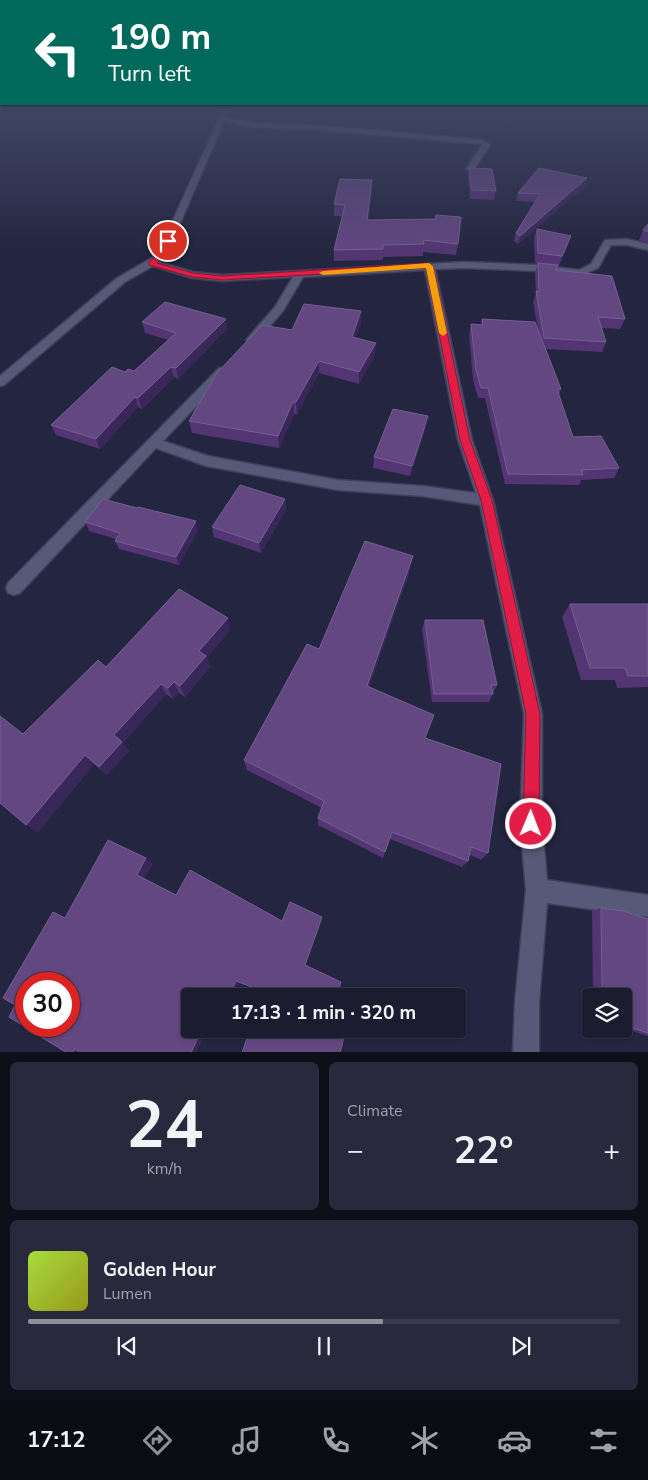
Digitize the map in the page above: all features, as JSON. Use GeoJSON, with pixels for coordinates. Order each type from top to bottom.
{"type":"FeatureCollection","features":[{"type":"Feature","properties":{"kind":"street"},"geometry":{"type":"LineString","coordinates":[[0,382],[121,280],[152,263],[160,256],[204,158]]}},
{"type":"Feature","properties":{"kind":"street"},"geometry":{"type":"LineString","coordinates":[[470,168],[477,158]]}},
{"type":"Feature","properties":{"kind":"street"},"geometry":{"type":"LineString","coordinates":[[152,263],[192,275],[222,278],[429,266],[492,266],[580,273],[595,266],[608,242],[627,242],[648,246]]}},
{"type":"Feature","properties":{"kind":"street"},"geometry":{"type":"LineString","coordinates":[[429,266],[465,440],[486,500],[533,714],[531,824],[537,890],[527,1002],[526,1052]]}},
{"type":"Feature","properties":{"kind":"street"},"geometry":{"type":"LineString","coordinates":[[243,350],[276,314],[291,294],[299,274]]}},
{"type":"Feature","properties":{"kind":"street"},"geometry":{"type":"LineString","coordinates":[[14,588],[155,444],[229,364]]}},
{"type":"Feature","properties":{"kind":"street"},"geometry":{"type":"LineString","coordinates":[[155,444],[206,461],[338,485],[422,491],[486,500]]}},
{"type":"Feature","properties":{"kind":"street"},"geometry":{"type":"LineString","coordinates":[[537,890],[648,906]]}},
{"type":"Feature","properties":{"kind":"building"},"geometry":{"type":"Polygon","coordinates":[[[469,168],[492,169],[496,191],[472,190],[469,168]]]}},
{"type":"Feature","properties":{"kind":"building"},"geometry":{"type":"Polygon","coordinates":[[[539,168],[587,178],[520,236],[516,233],[540,194],[518,193],[539,168]]]}},
{"type":"Feature","properties":{"kind":"building"},"geometry":{"type":"Polygon","coordinates":[[[340,179],[372,180],[367,220],[435,219],[436,215],[461,217],[458,244],[423,240],[424,244],[383,245],[383,249],[334,250],[345,205],[334,204],[340,179]]]}},
{"type":"Feature","properties":{"kind":"building"},"geometry":{"type":"Polygon","coordinates":[[[648,224],[648,232],[643,230],[648,224]]]}},
{"type":"Feature","properties":{"kind":"building"},"geometry":{"type":"Polygon","coordinates":[[[537,229],[571,236],[562,256],[538,253],[537,229]]]}},
{"type":"Feature","properties":{"kind":"building"},"geometry":{"type":"Polygon","coordinates":[[[538,263],[558,265],[555,270],[612,276],[625,319],[598,317],[606,342],[544,338],[536,291],[539,292],[538,263]]]}},
{"type":"Feature","properties":{"kind":"building"},"geometry":{"type":"Polygon","coordinates":[[[165,302],[226,319],[176,368],[171,367],[138,398],[135,397],[96,439],[51,425],[112,367],[125,372],[128,369],[134,371],[176,333],[142,322],[165,302]]]}},
{"type":"Feature","properties":{"kind":"building"},"geometry":{"type":"Polygon","coordinates":[[[304,304],[361,311],[352,337],[376,343],[359,372],[319,361],[296,402],[293,402],[278,436],[189,421],[217,373],[262,325],[292,330],[304,304]]]}},
{"type":"Feature","properties":{"kind":"building"},"geometry":{"type":"Polygon","coordinates":[[[482,319],[535,322],[561,389],[557,389],[573,437],[601,436],[619,468],[582,470],[583,475],[508,474],[488,388],[481,388],[476,370],[471,324],[483,325],[482,319]]]}},
{"type":"Feature","properties":{"kind":"building"},"geometry":{"type":"Polygon","coordinates":[[[393,409],[428,416],[412,466],[374,457],[393,409]]]}},
{"type":"Feature","properties":{"kind":"building"},"geometry":{"type":"Polygon","coordinates":[[[240,485],[285,499],[259,543],[212,527],[240,485]]]}},
{"type":"Feature","properties":{"kind":"building"},"geometry":{"type":"Polygon","coordinates":[[[103,499],[196,521],[176,557],[115,541],[120,533],[85,522],[103,499]]]}},
{"type":"Feature","properties":{"kind":"building"},"geometry":{"type":"Polygon","coordinates":[[[365,541],[413,556],[367,686],[434,715],[425,738],[501,764],[488,853],[471,847],[468,861],[392,832],[385,852],[318,818],[324,801],[244,760],[307,644],[319,649],[365,541]]]}},
{"type":"Feature","properties":{"kind":"building"},"geometry":{"type":"Polygon","coordinates":[[[179,589],[228,618],[199,651],[206,656],[180,686],[174,682],[168,688],[161,684],[114,735],[122,742],[99,767],[85,755],[26,825],[0,803],[0,716],[23,734],[98,660],[106,667],[179,589]]]}},
{"type":"Feature","properties":{"kind":"building"},"geometry":{"type":"Polygon","coordinates":[[[570,604],[648,604],[648,676],[628,676],[625,668],[590,668],[570,604]]]}},
{"type":"Feature","properties":{"kind":"building"},"geometry":{"type":"Polygon","coordinates":[[[425,620],[483,620],[497,685],[491,685],[493,694],[434,694],[425,620]]]}},
{"type":"Feature","properties":{"kind":"building"},"geometry":{"type":"Polygon","coordinates":[[[108,840],[146,858],[137,875],[176,895],[190,870],[282,921],[290,902],[322,917],[305,965],[341,982],[339,988],[254,988],[236,981],[233,988],[181,988],[181,1038],[198,1038],[191,1052],[79,1052],[75,1049],[74,1052],[65,1052],[41,1037],[80,1037],[80,972],[18,972],[53,912],[65,918],[108,840]]]}},
{"type":"Feature","properties":{"kind":"building"},"geometry":{"type":"Polygon","coordinates":[[[601,908],[623,911],[648,919],[648,1033],[632,1028],[632,988],[602,988],[601,908]]]}},
{"type":"Feature","properties":{"kind":"building"},"geometry":{"type":"Polygon","coordinates":[[[15,977],[15,1005],[3,998],[15,977]]]}},
{"type":"Feature","properties":{"kind":"building"},"geometry":{"type":"Polygon","coordinates":[[[15,1005],[15,1021],[9,1017],[15,1005]]]}},
{"type":"Feature","properties":{"kind":"building"},"geometry":{"type":"Polygon","coordinates":[[[247,1038],[344,1038],[340,1052],[242,1052],[247,1038]]]}},
{"type":"Feature","properties":{"kind":"slow traffic"},"geometry":{"type":"LineString","coordinates":[[323,273],[429,266],[443,333]]}},
{"type":"Feature","properties":{"kind":"route"},"geometry":{"type":"LineString","coordinates":[[168,241],[160,256],[152,263],[192,275],[222,278],[429,266],[465,440],[486,500],[533,714],[531,824]]}}]}
